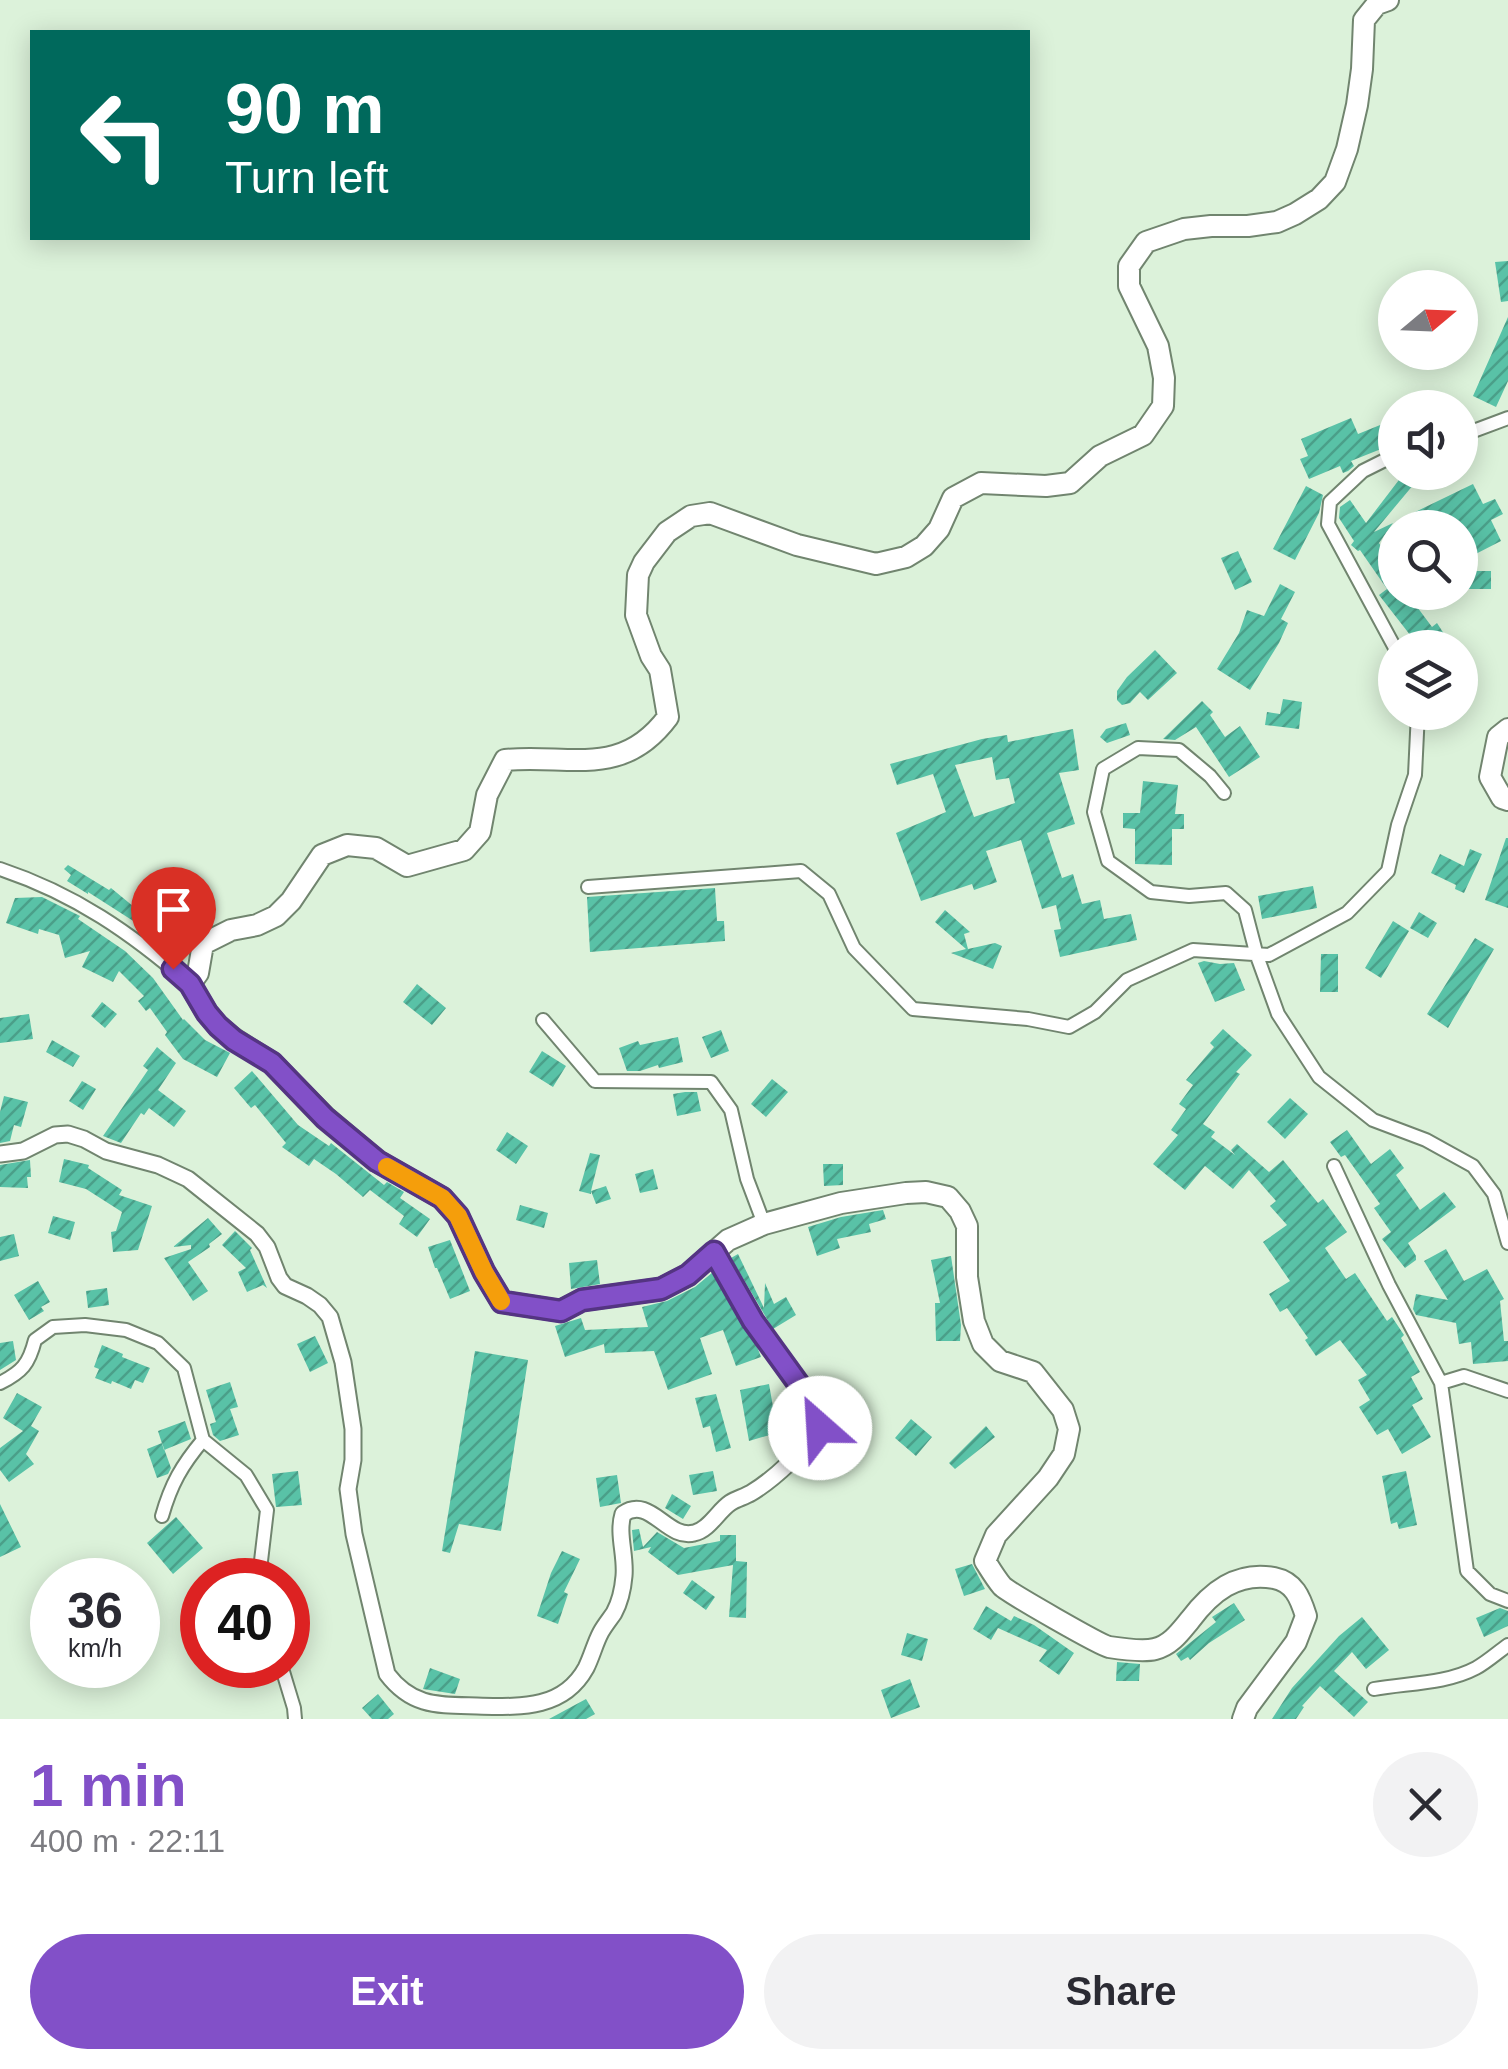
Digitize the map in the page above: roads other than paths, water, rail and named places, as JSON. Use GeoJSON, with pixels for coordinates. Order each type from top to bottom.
{"type":"FeatureCollection","features":[{"type":"Feature","properties":{"kind":"main road"},"geometry":{"type":"LineString","coordinates":[[1243,1719],[1246,1708],[1296,1642],[1306,1616],[1300,1595],[1284,1580],[1264,1576],[1230,1582],[1195,1613],[1174,1640],[1154,1650],[1136,1649],[1106,1646],[1004,1589],[985,1561],[996,1535],[1048,1478],[1064,1454],[1069,1429],[1063,1410],[1032,1372],[1000,1361],[982,1344],[967,1276],[967,1226],[948,1196],[926,1192],[842,1203],[764,1224],[728,1240],[688,1275],[661,1289],[582,1300],[561,1311],[502,1302],[458,1216],[442,1198],[377,1161],[325,1118],[272,1063],[218,1026],[190,984],[198,973],[203,944],[276,916],[322,855],[348,845],[376,848],[408,866],[464,850],[480,832],[487,795],[505,760],[534,757],[589,762],[626,753],[646,742],[668,718],[664,684],[636,616],[638,575],[667,532],[691,516],[710,514],[797,545],[876,564],[906,557],[924,546],[940,529],[953,498],[981,483],[1070,483],[1100,456],[1143,435],[1162,406],[1164,378],[1158,346],[1129,286],[1129,266],[1146,242],[1184,230],[1277,222],[1319,199],[1336,182],[1356,104],[1364,20],[1377,4],[1388,0]]}},
{"type":"Feature","properties":{"kind":"main road"},"geometry":{"type":"LineString","coordinates":[[1508,729],[1498,737],[1490,777],[1502,798],[1508,800]]}},
{"type":"Feature","properties":{"kind":"street"},"geometry":{"type":"LineString","coordinates":[[1478,429],[1508,418]]}},
{"type":"Feature","properties":{"kind":"street"},"geometry":{"type":"LineString","coordinates":[[1378,463],[1362,471],[1330,502],[1328,524],[1385,630]]}},
{"type":"Feature","properties":{"kind":"street"},"geometry":{"type":"LineString","coordinates":[[588,887],[801,871],[829,894],[854,948],[914,1009],[1028,1019],[1069,1027],[1095,1012],[1127,980],[1193,950],[1269,955],[1347,913],[1388,871],[1415,774],[1418,730]]}},
{"type":"Feature","properties":{"kind":"street"},"geometry":{"type":"LineString","coordinates":[[1224,793],[1180,750],[1138,748],[1103,769],[1094,812],[1108,861],[1151,892],[1226,894],[1245,910],[1278,1014],[1319,1078],[1373,1120],[1426,1140],[1473,1166],[1494,1194],[1508,1243]]}},
{"type":"Feature","properties":{"kind":"street"},"geometry":{"type":"LineString","coordinates":[[0,869],[35,880],[89,908],[127,932],[190,984]]}},
{"type":"Feature","properties":{"kind":"street"},"geometry":{"type":"LineString","coordinates":[[543,1020],[595,1081],[711,1082],[731,1110],[747,1179],[764,1224]]}},
{"type":"Feature","properties":{"kind":"street"},"geometry":{"type":"LineString","coordinates":[[0,1154],[23,1151],[55,1134],[68,1134],[188,1179],[257,1234],[285,1286],[307,1296],[330,1317],[344,1362],[352,1428],[348,1489],[358,1558],[387,1674],[408,1696],[437,1705],[512,1707],[552,1700],[566,1692],[577,1682],[602,1630],[617,1609],[625,1566],[620,1530],[623,1514],[638,1508],[681,1533],[694,1534],[728,1504],[753,1492],[783,1468],[820,1428],[813,1404],[753,1321],[714,1252]]}},
{"type":"Feature","properties":{"kind":"street"},"geometry":{"type":"LineString","coordinates":[[1334,1166],[1441,1383],[1466,1571],[1490,1594],[1508,1601]]}},
{"type":"Feature","properties":{"kind":"street"},"geometry":{"type":"LineString","coordinates":[[0,1383],[16,1375],[30,1358],[35,1340],[52,1327],[85,1324],[126,1330],[158,1343],[184,1368],[203,1440],[246,1475],[268,1510],[261,1558]]}},
{"type":"Feature","properties":{"kind":"street"},"geometry":{"type":"LineString","coordinates":[[1441,1383],[1464,1376],[1508,1391]]}},
{"type":"Feature","properties":{"kind":"street"},"geometry":{"type":"LineString","coordinates":[[162,1516],[182,1464],[203,1440]]}},
{"type":"Feature","properties":{"kind":"street"},"geometry":{"type":"LineString","coordinates":[[1374,1689],[1444,1680],[1476,1668],[1508,1645]]}},
{"type":"Feature","properties":{"kind":"street"},"geometry":{"type":"LineString","coordinates":[[288,1688],[295,1719]]}}]}
